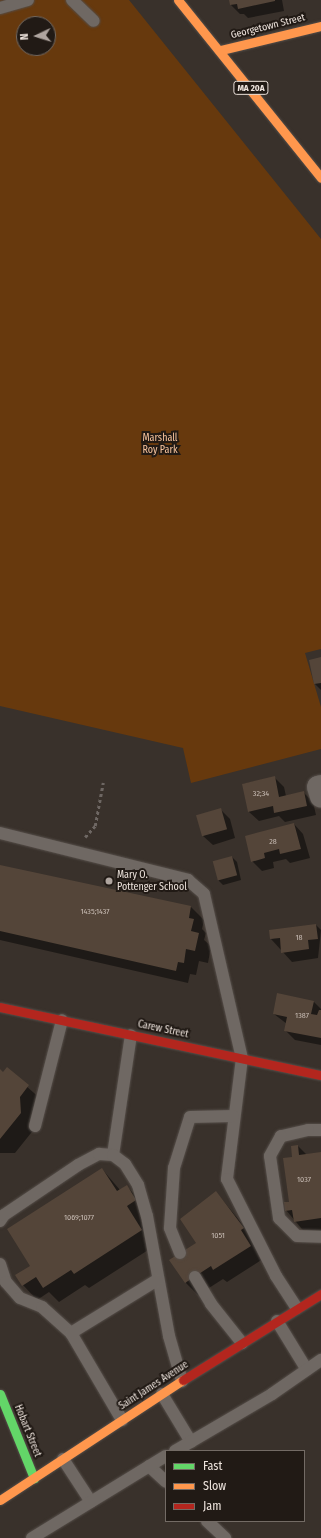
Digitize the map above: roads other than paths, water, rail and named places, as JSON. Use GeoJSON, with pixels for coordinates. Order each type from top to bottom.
{"type":"FeatureCollection","features":[{"type":"Feature","properties":{"kind":"main road","name":"MA 20A"},"geometry":{"type":"LineString","coordinates":[[178,0],[221,50],[321,178]]}},
{"type":"Feature","properties":{"kind":"main road","name":"Georgetown Street"},"geometry":{"type":"LineString","coordinates":[[221,50],[321,26]]}},
{"type":"Feature","properties":{"kind":"main road","name":"Carew Street"},"geometry":{"type":"LineString","coordinates":[[0,1008],[321,1075]]}},
{"type":"Feature","properties":{"kind":"main road","name":"Saint James Avenue"},"geometry":{"type":"LineString","coordinates":[[0,1500],[182,1381],[321,1294]]}},
{"type":"Feature","properties":{"kind":"main road","name":"Hobart Street"},"geometry":{"type":"LineString","coordinates":[[0,1394],[34,1478]]}},
{"type":"Feature","properties":{"kind":"lane"},"geometry":{"type":"LineString","coordinates":[[0,8],[28,0]]}},
{"type":"Feature","properties":{"kind":"lane"},"geometry":{"type":"LineString","coordinates":[[72,0],[94,22]]}},
{"type":"Feature","properties":{"kind":"lane"},"geometry":{"type":"LineString","coordinates":[[0,833],[188,880],[204,894],[242,1058],[227,1179],[276,1276],[297,1308]]}},
{"type":"Feature","properties":{"kind":"lane"},"geometry":{"type":"LineString","coordinates":[[35,1126],[62,1020]]}},
{"type":"Feature","properties":{"kind":"lane"},"geometry":{"type":"LineString","coordinates":[[113,1155],[131,1035]]}},
{"type":"Feature","properties":{"kind":"lane"},"geometry":{"type":"LineString","coordinates":[[180,1253],[170,1228],[174,1168],[190,1117],[234,1116]]}},
{"type":"Feature","properties":{"kind":"lane"},"geometry":{"type":"LineString","coordinates":[[321,1130],[308,1130],[281,1136],[270,1156],[279,1218],[297,1236],[321,1237]]}},
{"type":"Feature","properties":{"kind":"lane"},"geometry":{"type":"LineString","coordinates":[[0,1221],[4,1215],[78,1165],[99,1154],[113,1155],[125,1164],[138,1186],[147,1216],[169,1336],[182,1381]]}},
{"type":"Feature","properties":{"kind":"lane"},"geometry":{"type":"LineString","coordinates":[[0,1264],[6,1282],[20,1298],[42,1307],[71,1333],[122,1420]]}},
{"type":"Feature","properties":{"kind":"lane"},"geometry":{"type":"LineString","coordinates":[[195,1277],[211,1304],[242,1343]]}},
{"type":"Feature","properties":{"kind":"lane"},"geometry":{"type":"LineString","coordinates":[[71,1333],[158,1280]]}},
{"type":"Feature","properties":{"kind":"lane"},"geometry":{"type":"LineString","coordinates":[[277,1321],[307,1370]]}},
{"type":"Feature","properties":{"kind":"lane"},"geometry":{"type":"LineString","coordinates":[[177,1450],[272,1394],[321,1360]]}},
{"type":"Feature","properties":{"kind":"lane"},"geometry":{"type":"LineString","coordinates":[[162,1394],[191,1442]]}},
{"type":"Feature","properties":{"kind":"lane"},"geometry":{"type":"LineString","coordinates":[[32,1538],[165,1457]]}},
{"type":"Feature","properties":{"kind":"lane"},"geometry":{"type":"LineString","coordinates":[[63,1459],[90,1502]]}},
{"type":"Feature","properties":{"kind":"lane"},"geometry":{"type":"LineString","coordinates":[[149,1466],[165,1481]]}},
{"type":"Feature","properties":{"kind":"lane"},"geometry":{"type":"LineString","coordinates":[[208,1522],[226,1538]]}},
{"type":"Feature","properties":{"kind":"place","name":"Mary O. Pottenger School"},"geometry":{"type":"Point","coordinates":[109,881]}},
{"type":"Feature","properties":{"kind":"park label","name":"Marshall Roy Park"},"geometry":{"type":"Point","coordinates":[160,444]}}]}
